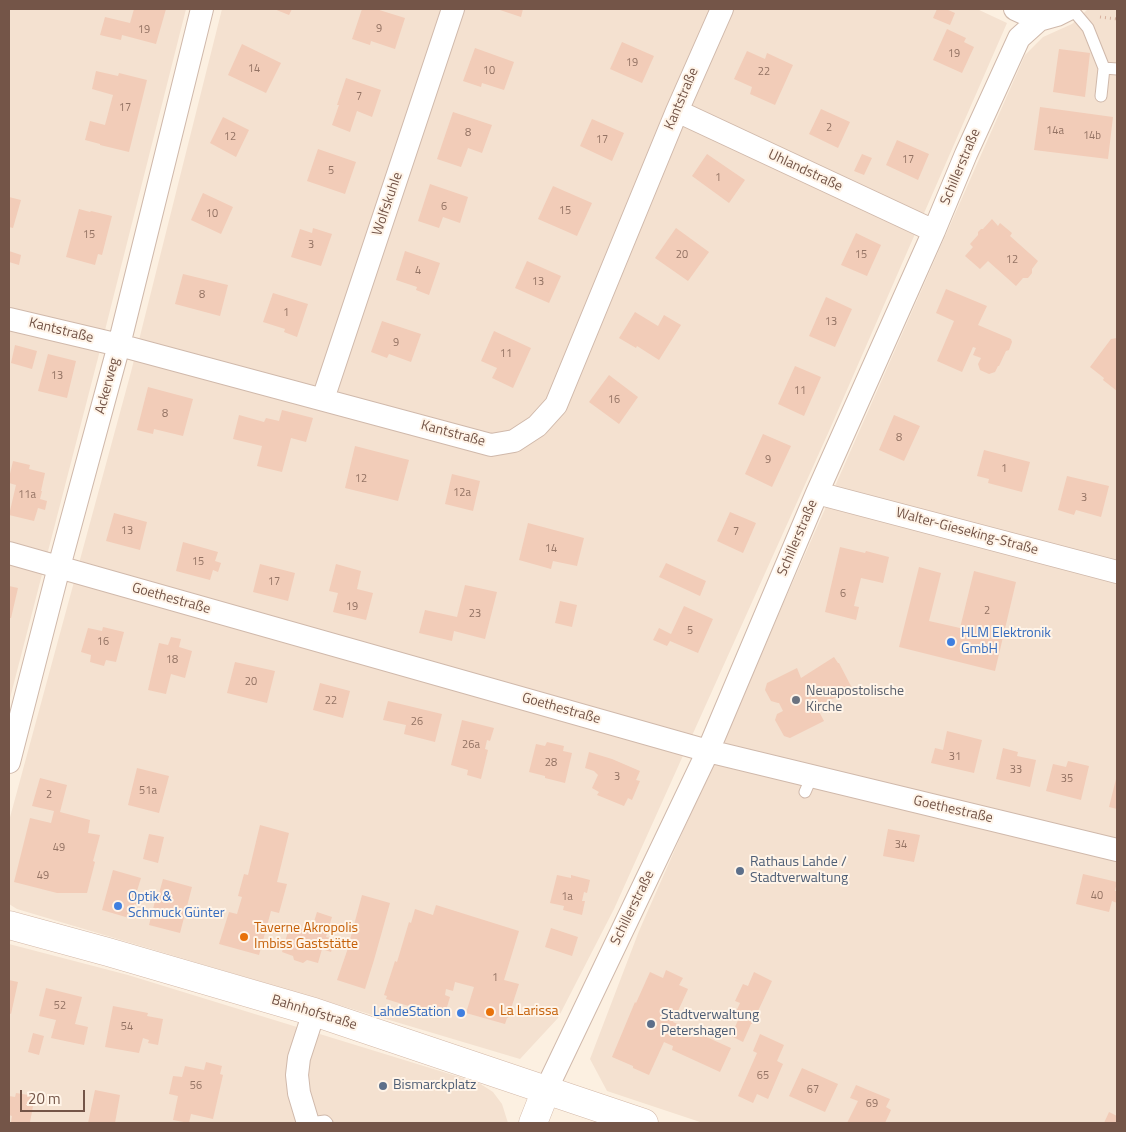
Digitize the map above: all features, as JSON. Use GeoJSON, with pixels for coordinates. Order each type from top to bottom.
{"type":"FeatureCollection","features":[{"type":"Feature","properties":{"kind":"street","name":"Ackerweg"},"geometry":{"type":"LineString","coordinates":[[9,762],[119,345],[202,9]]}},
{"type":"Feature","properties":{"kind":"street","name":"Wolfskuhle"},"geometry":{"type":"LineString","coordinates":[[323,399],[453,9]]}},
{"type":"Feature","properties":{"kind":"street","name":"Kantstraße"},"geometry":{"type":"LineString","coordinates":[[9,319],[119,345],[491,445],[514,441],[537,426],[556,405],[677,111],[722,9]]}},
{"type":"Feature","properties":{"kind":"street"},"geometry":{"type":"LineString","coordinates":[[1015,9],[1039,20]]}},
{"type":"Feature","properties":{"kind":"street","name":"Schillerstraße"},"geometry":{"type":"LineString","coordinates":[[546,1090],[708,751],[817,493],[1019,38],[1039,20],[1071,9]]}},
{"type":"Feature","properties":{"kind":"street","name":"Uhlandstraße"},"geometry":{"type":"LineString","coordinates":[[677,111],[934,231]]}},
{"type":"Feature","properties":{"kind":"street","name":"Walter-Gieseking-Straße"},"geometry":{"type":"LineString","coordinates":[[817,493],[1117,572]]}},
{"type":"Feature","properties":{"kind":"street","name":"Goethestraße"},"geometry":{"type":"LineString","coordinates":[[9,553],[708,751],[808,784],[1117,850]]}},
{"type":"Feature","properties":{"kind":"street","name":"Bahnhofstraße"},"geometry":{"type":"LineString","coordinates":[[9,925],[314,1012],[644,1123]]}},
{"type":"Feature","properties":{"kind":"street"},"geometry":{"type":"LineString","coordinates":[[308,1123],[299,1093],[297,1075],[299,1058],[314,1012]]}},
{"type":"Feature","properties":{"kind":"street"},"geometry":{"type":"LineString","coordinates":[[533,1123],[546,1090]]}},
{"type":"Feature","properties":{"kind":"lane"},"geometry":{"type":"LineString","coordinates":[[1071,9],[1088,28],[1104,68],[1101,96]]}},
{"type":"Feature","properties":{"kind":"lane"},"geometry":{"type":"LineString","coordinates":[[1104,68],[1117,69]]}},
{"type":"Feature","properties":{"kind":"lane"},"geometry":{"type":"LineString","coordinates":[[308,1123],[325,1121],[327,1123]]}},
{"type":"Feature","properties":{"kind":"shaded area"},"geometry":{"type":"Polygon","coordinates":[[[9,9],[186,9],[9,702],[9,9]]]}},
{"type":"Feature","properties":{"kind":"shaded area"},"geometry":{"type":"Polygon","coordinates":[[[222,9],[977,9],[1007,23],[829,431],[614,909],[558,1018],[520,1059],[17,909],[9,904],[9,821],[131,372],[222,9]]]}},
{"type":"Feature","properties":{"kind":"shaded area"},"geometry":{"type":"Polygon","coordinates":[[[1088,9],[1117,9],[1117,1123],[703,1123],[607,1091],[590,1059],[639,931],[1025,55],[1043,37],[1072,24],[1088,9]]]}},
{"type":"Feature","properties":{"kind":"shaded area"},"geometry":{"type":"Polygon","coordinates":[[[9,944],[128,975],[479,1083],[493,1092],[502,1104],[508,1123],[9,1123],[9,944]]]}},
{"type":"Feature","properties":{"kind":"building"},"geometry":{"type":"Polygon","coordinates":[[[134,9],[166,9],[156,44],[122,35],[121,40],[100,35],[105,17],[130,23],[134,9]]]}},
{"type":"Feature","properties":{"kind":"building"},"geometry":{"type":"Polygon","coordinates":[[[274,9],[292,9],[289,15],[274,9]]]}},
{"type":"Feature","properties":{"kind":"building"},"geometry":{"type":"Polygon","coordinates":[[[362,9],[376,9],[405,18],[395,49],[371,41],[370,45],[352,39],[362,9]]]}},
{"type":"Feature","properties":{"kind":"building"},"geometry":{"type":"Polygon","coordinates":[[[497,9],[523,9],[521,17],[497,9]]]}},
{"type":"Feature","properties":{"kind":"building"},"geometry":{"type":"Polygon","coordinates":[[[937,9],[946,9],[955,13],[950,25],[933,18],[937,9]]]}},
{"type":"Feature","properties":{"kind":"building"},"geometry":{"type":"Polygon","coordinates":[[[947,29],[966,38],[964,42],[974,47],[962,73],[933,60],[947,29]]]}},
{"type":"Feature","properties":{"kind":"building"},"geometry":{"type":"Polygon","coordinates":[[[622,42],[654,56],[642,83],[610,69],[622,42]]]}},
{"type":"Feature","properties":{"kind":"building"},"geometry":{"type":"Polygon","coordinates":[[[242,44],[281,63],[266,93],[228,75],[242,44]]]}},
{"type":"Feature","properties":{"kind":"building"},"geometry":{"type":"Polygon","coordinates":[[[475,48],[514,62],[504,90],[482,83],[481,87],[463,81],[475,48]]]}},
{"type":"Feature","properties":{"kind":"building"},"geometry":{"type":"Polygon","coordinates":[[[1059,49],[1090,53],[1085,97],[1053,92],[1059,49]]]}},
{"type":"Feature","properties":{"kind":"building"},"geometry":{"type":"Polygon","coordinates":[[[747,51],[765,59],[767,53],[793,65],[775,105],[750,94],[752,87],[734,79],[747,51]]]}},
{"type":"Feature","properties":{"kind":"building"},"geometry":{"type":"Polygon","coordinates":[[[96,71],[118,76],[119,73],[147,80],[129,152],[85,140],[90,121],[105,125],[113,95],[92,89],[96,71]]]}},
{"type":"Feature","properties":{"kind":"building"},"geometry":{"type":"Polygon","coordinates":[[[346,78],[381,90],[372,117],[357,111],[350,132],[332,125],[346,78]]]}},
{"type":"Feature","properties":{"kind":"building"},"geometry":{"type":"Polygon","coordinates":[[[1040,107],[1113,117],[1108,159],[1034,150],[1040,107]]]}},
{"type":"Feature","properties":{"kind":"building"},"geometry":{"type":"Polygon","coordinates":[[[821,109],[850,122],[838,148],[809,134],[821,109]]]}},
{"type":"Feature","properties":{"kind":"building"},"geometry":{"type":"Polygon","coordinates":[[[453,112],[492,125],[482,153],[468,148],[461,167],[437,159],[453,112]]]}},
{"type":"Feature","properties":{"kind":"building"},"geometry":{"type":"Polygon","coordinates":[[[223,117],[249,130],[236,157],[210,143],[223,117]]]}},
{"type":"Feature","properties":{"kind":"building"},"geometry":{"type":"Polygon","coordinates":[[[592,119],[624,133],[612,161],[580,146],[592,119]]]}},
{"type":"Feature","properties":{"kind":"building"},"geometry":{"type":"Polygon","coordinates":[[[897,140],[929,154],[918,180],[886,165],[897,140]]]}},
{"type":"Feature","properties":{"kind":"building"},"geometry":{"type":"Polygon","coordinates":[[[318,149],[356,162],[345,194],[307,181],[318,149]]]}},
{"type":"Feature","properties":{"kind":"building"},"geometry":{"type":"Polygon","coordinates":[[[707,154],[745,180],[729,203],[692,176],[707,154]]]}},
{"type":"Feature","properties":{"kind":"building"},"geometry":{"type":"Polygon","coordinates":[[[862,154],[872,158],[864,175],[854,171],[862,154]]]}},
{"type":"Feature","properties":{"kind":"building"},"geometry":{"type":"Polygon","coordinates":[[[430,184],[468,197],[460,223],[443,217],[439,228],[418,221],[430,184]]]}},
{"type":"Feature","properties":{"kind":"building"},"geometry":{"type":"Polygon","coordinates":[[[553,186],[592,203],[577,236],[538,219],[553,186]]]}},
{"type":"Feature","properties":{"kind":"building"},"geometry":{"type":"Polygon","coordinates":[[[203,193],[233,207],[221,234],[191,220],[203,193]]]}},
{"type":"Feature","properties":{"kind":"building"},"geometry":{"type":"Polygon","coordinates":[[[9,197],[21,200],[13,228],[9,227],[9,197]]]}},
{"type":"Feature","properties":{"kind":"building"},"geometry":{"type":"Polygon","coordinates":[[[79,209],[112,216],[102,255],[98,254],[95,265],[66,257],[79,209]]]}},
{"type":"Feature","properties":{"kind":"building"},"geometry":{"type":"Polygon","coordinates":[[[992,219],[998,226],[1000,223],[1012,233],[1010,236],[1038,261],[1028,278],[1023,278],[1016,286],[988,261],[980,269],[965,256],[973,247],[970,244],[978,235],[978,232],[992,219]]]}},
{"type":"Feature","properties":{"kind":"building"},"geometry":{"type":"Polygon","coordinates":[[[313,228],[332,234],[321,266],[291,257],[300,229],[312,233],[313,228]]]}},
{"type":"Feature","properties":{"kind":"building"},"geometry":{"type":"Polygon","coordinates":[[[676,228],[709,252],[688,281],[655,258],[676,228]]]}},
{"type":"Feature","properties":{"kind":"building"},"geometry":{"type":"Polygon","coordinates":[[[856,233],[881,245],[867,276],[841,265],[856,233]]]}},
{"type":"Feature","properties":{"kind":"building"},"geometry":{"type":"Polygon","coordinates":[[[9,251],[21,255],[19,265],[9,262],[9,251]]]}},
{"type":"Feature","properties":{"kind":"building"},"geometry":{"type":"Polygon","coordinates":[[[405,251],[440,263],[429,295],[416,290],[417,287],[396,280],[405,251]]]}},
{"type":"Feature","properties":{"kind":"building"},"geometry":{"type":"Polygon","coordinates":[[[527,261],[561,276],[549,303],[515,288],[527,261]]]}},
{"type":"Feature","properties":{"kind":"building"},"geometry":{"type":"Polygon","coordinates":[[[183,274],[228,285],[220,316],[175,304],[183,274]]]}},
{"type":"Feature","properties":{"kind":"building"},"geometry":{"type":"Polygon","coordinates":[[[946,289],[987,306],[978,325],[1011,339],[1012,342],[1009,350],[1006,351],[995,372],[989,374],[980,370],[978,364],[981,358],[973,355],[976,348],[973,347],[962,372],[937,361],[954,321],[936,313],[946,289]]]}},
{"type":"Feature","properties":{"kind":"building"},"geometry":{"type":"Polygon","coordinates":[[[273,293],[308,304],[297,337],[284,332],[285,329],[263,322],[273,293]]]}},
{"type":"Feature","properties":{"kind":"building"},"geometry":{"type":"Polygon","coordinates":[[[826,297],[852,309],[835,347],[809,336],[826,297]]]}},
{"type":"Feature","properties":{"kind":"building"},"geometry":{"type":"Polygon","coordinates":[[[635,312],[658,326],[664,315],[681,325],[659,360],[637,346],[636,348],[619,338],[635,312]]]}},
{"type":"Feature","properties":{"kind":"building"},"geometry":{"type":"Polygon","coordinates":[[[382,321],[421,334],[411,362],[389,354],[387,358],[371,352],[382,321]]]}},
{"type":"Feature","properties":{"kind":"building"},"geometry":{"type":"Polygon","coordinates":[[[494,331],[531,348],[513,388],[492,378],[497,368],[481,361],[494,331]]]}},
{"type":"Feature","properties":{"kind":"building"},"geometry":{"type":"Polygon","coordinates":[[[1117,338],[1117,391],[1090,367],[1111,339],[1117,338]]]}},
{"type":"Feature","properties":{"kind":"building"},"geometry":{"type":"Polygon","coordinates":[[[15,345],[37,351],[32,369],[11,363],[15,345]]]}},
{"type":"Feature","properties":{"kind":"building"},"geometry":{"type":"Polygon","coordinates":[[[48,354],[76,361],[67,398],[38,391],[48,354]]]}},
{"type":"Feature","properties":{"kind":"building"},"geometry":{"type":"Polygon","coordinates":[[[795,366],[821,377],[804,416],[778,404],[795,366]]]}},
{"type":"Feature","properties":{"kind":"building"},"geometry":{"type":"Polygon","coordinates":[[[609,375],[638,397],[619,424],[589,402],[609,375]]]}},
{"type":"Feature","properties":{"kind":"building"},"geometry":{"type":"Polygon","coordinates":[[[148,387],[193,399],[183,436],[154,429],[153,434],[137,430],[148,387]]]}},
{"type":"Feature","properties":{"kind":"building"},"geometry":{"type":"Polygon","coordinates":[[[282,410],[313,418],[306,442],[291,438],[282,472],[257,466],[262,446],[233,439],[239,415],[264,422],[266,418],[279,421],[282,410]]]}},
{"type":"Feature","properties":{"kind":"building"},"geometry":{"type":"Polygon","coordinates":[[[894,415],[920,426],[904,461],[879,450],[894,415]]]}},
{"type":"Feature","properties":{"kind":"building"},"geometry":{"type":"Polygon","coordinates":[[[763,434],[791,446],[772,487],[745,474],[763,434]]]}},
{"type":"Feature","properties":{"kind":"building"},"geometry":{"type":"Polygon","coordinates":[[[355,446],[409,460],[398,501],[345,488],[355,446]]]}},
{"type":"Feature","properties":{"kind":"building"},"geometry":{"type":"Polygon","coordinates":[[[984,450],[1030,462],[1022,492],[988,483],[989,479],[977,476],[984,450]]]}},
{"type":"Feature","properties":{"kind":"building"},"geometry":{"type":"Polygon","coordinates":[[[13,461],[30,465],[29,469],[45,473],[40,499],[47,501],[45,510],[38,508],[34,521],[9,515],[16,485],[9,483],[13,461]]]}},
{"type":"Feature","properties":{"kind":"building"},"geometry":{"type":"Polygon","coordinates":[[[452,474],[480,481],[473,511],[445,504],[452,474]]]}},
{"type":"Feature","properties":{"kind":"building"},"geometry":{"type":"Polygon","coordinates":[[[1067,476],[1109,486],[1101,517],[1076,510],[1074,515],[1058,510],[1067,476]]]}},
{"type":"Feature","properties":{"kind":"building"},"geometry":{"type":"Polygon","coordinates":[[[730,512],[756,523],[743,553],[717,541],[730,512]]]}},
{"type":"Feature","properties":{"kind":"building"},"geometry":{"type":"Polygon","coordinates":[[[114,513],[147,522],[140,550],[106,541],[114,513]]]}},
{"type":"Feature","properties":{"kind":"building"},"geometry":{"type":"Polygon","coordinates":[[[528,523],[584,538],[577,566],[553,561],[551,569],[519,560],[528,523]]]}},
{"type":"Feature","properties":{"kind":"building"},"geometry":{"type":"Polygon","coordinates":[[[183,542],[218,552],[215,561],[221,563],[218,572],[213,570],[210,580],[176,571],[183,542]]]}},
{"type":"Feature","properties":{"kind":"building"},"geometry":{"type":"Polygon","coordinates":[[[840,547],[889,557],[883,583],[861,578],[854,606],[859,607],[856,620],[825,612],[840,547]]]}},
{"type":"Feature","properties":{"kind":"building"},"geometry":{"type":"Polygon","coordinates":[[[666,563],[706,581],[700,596],[659,577],[666,563]]]}},
{"type":"Feature","properties":{"kind":"building"},"geometry":{"type":"Polygon","coordinates":[[[260,564],[295,573],[288,601],[253,592],[260,564]]]}},
{"type":"Feature","properties":{"kind":"building"},"geometry":{"type":"Polygon","coordinates":[[[336,564],[361,571],[357,589],[373,593],[366,620],[333,612],[338,593],[329,591],[336,564]]]}},
{"type":"Feature","properties":{"kind":"building"},"geometry":{"type":"Polygon","coordinates":[[[919,567],[941,573],[929,621],[960,628],[974,571],[1016,582],[995,671],[899,647],[919,567]]]}},
{"type":"Feature","properties":{"kind":"building"},"geometry":{"type":"Polygon","coordinates":[[[465,585],[497,592],[485,639],[454,631],[452,641],[419,633],[425,610],[457,617],[465,585]]]}},
{"type":"Feature","properties":{"kind":"building"},"geometry":{"type":"Polygon","coordinates":[[[9,586],[18,588],[11,618],[9,618],[9,586]]]}},
{"type":"Feature","properties":{"kind":"building"},"geometry":{"type":"Polygon","coordinates":[[[560,601],[577,605],[572,627],[555,623],[560,601]]]}},
{"type":"Feature","properties":{"kind":"building"},"geometry":{"type":"Polygon","coordinates":[[[684,606],[713,619],[698,653],[670,641],[667,646],[653,640],[659,628],[671,634],[684,606]]]}},
{"type":"Feature","properties":{"kind":"building"},"geometry":{"type":"Polygon","coordinates":[[[103,627],[124,632],[116,662],[106,660],[104,666],[90,662],[91,655],[81,652],[88,628],[102,631],[103,627]]]}},
{"type":"Feature","properties":{"kind":"building"},"geometry":{"type":"Polygon","coordinates":[[[171,637],[181,639],[179,647],[192,651],[185,678],[171,674],[166,694],[148,690],[159,643],[168,645],[171,637]]]}},
{"type":"Feature","properties":{"kind":"building"},"geometry":{"type":"Polygon","coordinates":[[[834,657],[853,690],[816,706],[824,721],[790,738],[784,736],[775,720],[777,714],[783,711],[779,703],[771,701],[765,690],[767,683],[797,668],[801,678],[834,657]]]}},
{"type":"Feature","properties":{"kind":"building"},"geometry":{"type":"Polygon","coordinates":[[[235,662],[275,671],[267,703],[227,693],[235,662]]]}},
{"type":"Feature","properties":{"kind":"building"},"geometry":{"type":"Polygon","coordinates":[[[320,683],[350,691],[343,718],[313,710],[320,683]]]}},
{"type":"Feature","properties":{"kind":"building"},"geometry":{"type":"Polygon","coordinates":[[[388,701],[442,714],[435,742],[404,734],[406,725],[383,720],[388,701]]]}},
{"type":"Feature","properties":{"kind":"building"},"geometry":{"type":"Polygon","coordinates":[[[462,720],[494,728],[490,741],[487,740],[485,749],[488,750],[481,779],[467,775],[468,770],[451,765],[462,720]]]}},
{"type":"Feature","properties":{"kind":"building"},"geometry":{"type":"Polygon","coordinates":[[[947,731],[982,740],[974,773],[931,763],[935,748],[943,750],[947,731]]]}},
{"type":"Feature","properties":{"kind":"building"},"geometry":{"type":"Polygon","coordinates":[[[547,742],[564,746],[563,751],[572,753],[565,783],[529,772],[536,744],[545,746],[547,742]]]}},
{"type":"Feature","properties":{"kind":"building"},"geometry":{"type":"Polygon","coordinates":[[[1003,748],[1018,752],[1017,756],[1036,760],[1030,787],[996,779],[1003,748]]]}},
{"type":"Feature","properties":{"kind":"building"},"geometry":{"type":"Polygon","coordinates":[[[589,752],[640,771],[636,780],[640,781],[632,800],[628,798],[624,806],[597,795],[599,792],[592,788],[598,775],[594,771],[585,768],[589,752]]]}},
{"type":"Feature","properties":{"kind":"building"},"geometry":{"type":"Polygon","coordinates":[[[1068,761],[1089,766],[1081,800],[1046,791],[1053,764],[1066,767],[1068,761]]]}},
{"type":"Feature","properties":{"kind":"building"},"geometry":{"type":"Polygon","coordinates":[[[137,768],[169,776],[159,813],[128,805],[137,768]]]}},
{"type":"Feature","properties":{"kind":"building"},"geometry":{"type":"Polygon","coordinates":[[[1117,775],[1117,809],[1109,807],[1117,775]]]}},
{"type":"Feature","properties":{"kind":"building"},"geometry":{"type":"Polygon","coordinates":[[[40,778],[67,785],[60,812],[90,820],[88,833],[100,835],[87,893],[57,893],[14,882],[30,818],[51,823],[54,811],[32,806],[40,778]]]}},
{"type":"Feature","properties":{"kind":"building"},"geometry":{"type":"Polygon","coordinates":[[[260,825],[289,833],[277,882],[287,884],[279,913],[271,911],[259,955],[219,944],[229,912],[237,914],[242,897],[238,896],[244,874],[248,875],[260,825]]]}},
{"type":"Feature","properties":{"kind":"building"},"geometry":{"type":"Polygon","coordinates":[[[888,829],[920,835],[914,862],[883,856],[888,829]]]}},
{"type":"Feature","properties":{"kind":"building"},"geometry":{"type":"Polygon","coordinates":[[[149,834],[164,837],[158,863],[143,859],[149,834]]]}},
{"type":"Feature","properties":{"kind":"building"},"geometry":{"type":"Polygon","coordinates":[[[113,870],[141,878],[136,894],[142,896],[139,905],[134,904],[129,918],[102,910],[113,870]]]}},
{"type":"Feature","properties":{"kind":"building"},"geometry":{"type":"Polygon","coordinates":[[[1083,874],[1117,882],[1115,891],[1117,891],[1117,903],[1112,901],[1109,912],[1076,904],[1083,874]]]}},
{"type":"Feature","properties":{"kind":"building"},"geometry":{"type":"Polygon","coordinates":[[[557,875],[571,878],[571,875],[590,880],[587,893],[584,892],[582,901],[585,901],[582,915],[563,910],[564,906],[550,903],[557,875]]]}},
{"type":"Feature","properties":{"kind":"building"},"geometry":{"type":"Polygon","coordinates":[[[163,879],[192,887],[180,933],[149,925],[163,879]]]}},
{"type":"Feature","properties":{"kind":"building"},"geometry":{"type":"Polygon","coordinates":[[[362,895],[390,903],[365,989],[337,980],[362,895]]]}},
{"type":"Feature","properties":{"kind":"building"},"geometry":{"type":"Polygon","coordinates":[[[436,905],[519,931],[504,980],[519,984],[505,1024],[466,1013],[474,987],[455,982],[453,991],[446,989],[445,995],[450,997],[444,1017],[386,999],[387,996],[384,995],[415,909],[433,915],[436,905]]]}},
{"type":"Feature","properties":{"kind":"building"},"geometry":{"type":"Polygon","coordinates":[[[317,912],[332,917],[326,937],[335,939],[331,952],[322,949],[318,963],[307,960],[303,963],[294,960],[293,956],[282,952],[290,925],[311,931],[317,912]]]}},
{"type":"Feature","properties":{"kind":"building"},"geometry":{"type":"Polygon","coordinates":[[[551,928],[578,937],[572,956],[545,947],[551,928]]]}},
{"type":"Feature","properties":{"kind":"building","name":"Stadtverwaltung Petershagen"},"geometry":{"type":"Polygon","coordinates":[[[666,970],[683,978],[679,985],[688,989],[673,1022],[731,1048],[720,1072],[672,1050],[673,1046],[664,1042],[649,1075],[612,1057],[650,972],[663,978],[666,970]]]}},
{"type":"Feature","properties":{"kind":"building"},"geometry":{"type":"Polygon","coordinates":[[[754,972],[772,981],[743,1042],[731,1036],[739,1018],[734,1016],[740,1003],[735,1001],[743,984],[748,986],[754,972]]]}},
{"type":"Feature","properties":{"kind":"building"},"geometry":{"type":"Polygon","coordinates":[[[9,980],[18,982],[11,1014],[9,1013],[9,980]]]}},
{"type":"Feature","properties":{"kind":"building"},"geometry":{"type":"Polygon","coordinates":[[[46,988],[82,997],[75,1024],[88,1027],[84,1045],[51,1038],[56,1020],[39,1016],[46,988]]]}},
{"type":"Feature","properties":{"kind":"building"},"geometry":{"type":"Polygon","coordinates":[[[113,1006],[148,1013],[147,1016],[163,1019],[158,1045],[148,1043],[149,1040],[143,1038],[139,1053],[105,1047],[113,1006]]]}},
{"type":"Feature","properties":{"kind":"building"},"geometry":{"type":"Polygon","coordinates":[[[33,1033],[44,1036],[39,1055],[28,1052],[33,1033]]]}},
{"type":"Feature","properties":{"kind":"building"},"geometry":{"type":"Polygon","coordinates":[[[760,1034],[784,1045],[777,1061],[783,1064],[768,1099],[757,1094],[753,1103],[738,1096],[757,1053],[753,1051],[760,1034]]]}},
{"type":"Feature","properties":{"kind":"building"},"geometry":{"type":"Polygon","coordinates":[[[206,1062],[222,1066],[220,1074],[223,1075],[213,1119],[191,1114],[189,1123],[173,1120],[178,1096],[169,1094],[173,1076],[182,1077],[185,1066],[204,1070],[206,1062]]]}},
{"type":"Feature","properties":{"kind":"building"},"geometry":{"type":"Polygon","coordinates":[[[802,1068],[838,1084],[825,1112],[789,1096],[802,1068]]]}},
{"type":"Feature","properties":{"kind":"building"},"geometry":{"type":"Polygon","coordinates":[[[856,1085],[890,1099],[886,1107],[891,1110],[885,1123],[847,1123],[858,1101],[850,1098],[856,1085]]]}},
{"type":"Feature","properties":{"kind":"building"},"geometry":{"type":"Polygon","coordinates":[[[95,1090],[120,1095],[115,1123],[88,1123],[95,1090]]]}},
{"type":"Feature","properties":{"kind":"building"},"geometry":{"type":"Polygon","coordinates":[[[16,1093],[35,1096],[30,1122],[34,1123],[11,1122],[9,1096],[15,1097],[16,1093]]]}},
{"type":"Feature","properties":{"kind":"building"},"geometry":{"type":"Polygon","coordinates":[[[1109,1112],[1117,1116],[1117,1123],[1104,1123],[1109,1112]]]}},
{"type":"Feature","properties":{"kind":"place","name":"HLM Elektronik GmbH"},"geometry":{"type":"Point","coordinates":[951,642]}},
{"type":"Feature","properties":{"kind":"place","name":"Neuapostolische Kirche"},"geometry":{"type":"Point","coordinates":[796,700]}},
{"type":"Feature","properties":{"kind":"place","name":"Rathaus Lahde / Stadtverwaltung"},"geometry":{"type":"Point","coordinates":[740,871]}},
{"type":"Feature","properties":{"kind":"place","name":"Optik & Schmuck Günter"},"geometry":{"type":"Point","coordinates":[118,906]}},
{"type":"Feature","properties":{"kind":"place","name":"Taverne Akropolis Imbiss Gaststätte"},"geometry":{"type":"Point","coordinates":[244,937]}},
{"type":"Feature","properties":{"kind":"place","name":"La Larissa"},"geometry":{"type":"Point","coordinates":[490,1012]}},
{"type":"Feature","properties":{"kind":"place","name":"LahdeStation"},"geometry":{"type":"Point","coordinates":[461,1013]}},
{"type":"Feature","properties":{"kind":"place","name":"Stadtverwaltung Petershagen"},"geometry":{"type":"Point","coordinates":[651,1024]}},
{"type":"Feature","properties":{"kind":"place","name":"Bismarckplatz"},"geometry":{"type":"Point","coordinates":[383,1086]}}]}
